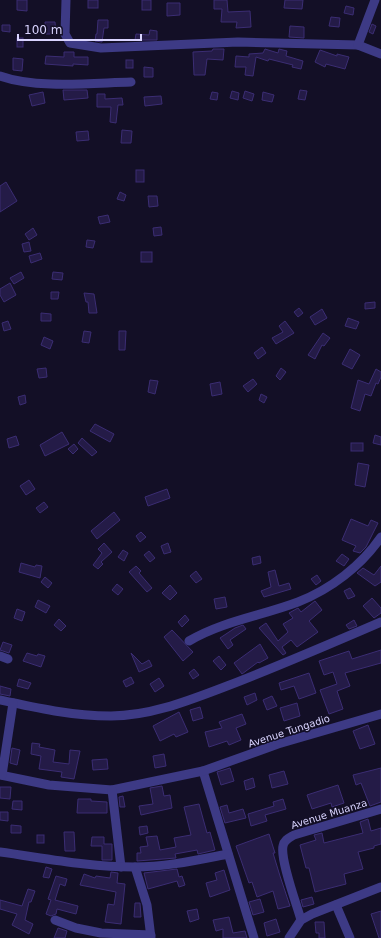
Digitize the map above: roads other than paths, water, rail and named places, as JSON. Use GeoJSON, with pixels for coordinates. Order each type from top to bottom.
{"type":"FeatureCollection","features":[{"type":"Feature","properties":{"kind":"street"},"geometry":{"type":"LineString","coordinates":[[66,0],[65,34],[70,43],[101,48],[134,48],[238,42],[358,45],[381,54]]}},
{"type":"Feature","properties":{"kind":"street"},"geometry":{"type":"LineString","coordinates":[[358,45],[375,0]]}},
{"type":"Feature","properties":{"kind":"street"},"geometry":{"type":"LineString","coordinates":[[0,76],[9,79],[54,83],[131,82]]}},
{"type":"Feature","properties":{"kind":"street"},"geometry":{"type":"LineString","coordinates":[[189,641],[218,626],[298,602],[315,594],[354,569],[370,553],[381,537]]}},
{"type":"Feature","properties":{"kind":"street"},"geometry":{"type":"LineString","coordinates":[[0,700],[77,715],[112,716],[143,712],[181,703],[247,678],[381,622]]}},
{"type":"Feature","properties":{"kind":"street"},"geometry":{"type":"LineString","coordinates":[[1,775],[13,703]]}},
{"type":"Feature","properties":{"kind":"street","name":"Avenue Tungadio"},"geometry":{"type":"LineString","coordinates":[[1,775],[49,786],[112,790],[204,771],[278,744],[381,714]]}},
{"type":"Feature","properties":{"kind":"street"},"geometry":{"type":"LineString","coordinates":[[204,771],[228,854],[242,892],[254,938]]}},
{"type":"Feature","properties":{"kind":"street"},"geometry":{"type":"LineString","coordinates":[[112,790],[121,867]]}},
{"type":"Feature","properties":{"kind":"street","name":"Avenue Muanza"},"geometry":{"type":"LineString","coordinates":[[301,920],[284,860],[282,846],[285,840],[381,809]]}},
{"type":"Feature","properties":{"kind":"street"},"geometry":{"type":"LineString","coordinates":[[0,852],[68,862],[121,867],[162,865],[228,854]]}},
{"type":"Feature","properties":{"kind":"street"},"geometry":{"type":"LineString","coordinates":[[55,920],[76,928],[101,933],[151,937],[147,905],[135,867]]}},
{"type":"Feature","properties":{"kind":"street"},"geometry":{"type":"LineString","coordinates":[[289,938],[301,920],[381,888]]}},
{"type":"Feature","properties":{"kind":"street"},"geometry":{"type":"LineString","coordinates":[[336,905],[350,938]]}}]}
